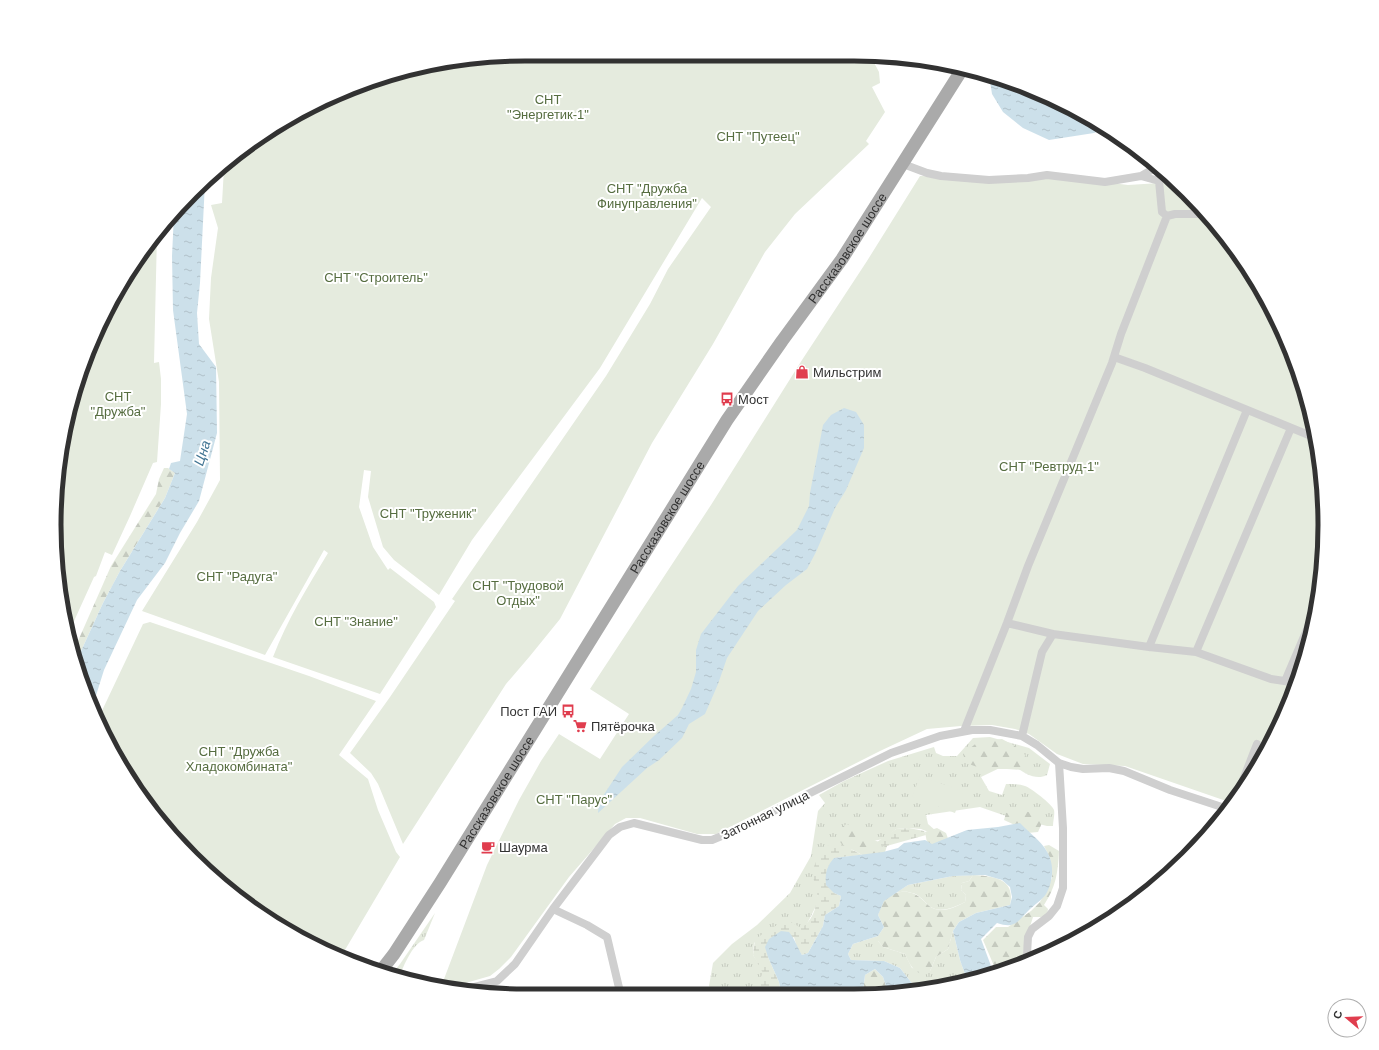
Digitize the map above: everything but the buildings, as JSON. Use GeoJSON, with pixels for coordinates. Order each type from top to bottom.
{"type":"FeatureCollection","features":[{"type":"Feature","properties":{"kind":"main road","name":"Рассказовское шоссе"},"geometry":{"type":"LineString","coordinates":[[384,967],[440,883],[727,420],[842,259],[960,74]]}},
{"type":"Feature","properties":{"kind":"street"},"geometry":{"type":"LineString","coordinates":[[903,164],[927,173],[941,176],[989,180],[1028,178],[1047,175],[1105,182],[1141,176],[1152,170]]}},
{"type":"Feature","properties":{"kind":"street"},"geometry":{"type":"LineString","coordinates":[[1141,176],[1159,181],[1162,212],[1167,216]]}},
{"type":"Feature","properties":{"kind":"street"},"geometry":{"type":"LineString","coordinates":[[1167,216],[1175,214],[1198,214]]}},
{"type":"Feature","properties":{"kind":"street"},"geometry":{"type":"LineString","coordinates":[[964,731],[1028,566],[1114,357],[1126,321],[1167,216]]}},
{"type":"Feature","properties":{"kind":"street"},"geometry":{"type":"LineString","coordinates":[[1114,357],[1145,368],[1309,435]]}},
{"type":"Feature","properties":{"kind":"street"},"geometry":{"type":"LineString","coordinates":[[1149,647],[1247,410]]}},
{"type":"Feature","properties":{"kind":"street"},"geometry":{"type":"LineString","coordinates":[[1196,652],[1291,428]]}},
{"type":"Feature","properties":{"kind":"street"},"geometry":{"type":"LineString","coordinates":[[1007,623],[1053,634],[1196,652],[1271,679],[1291,681]]}},
{"type":"Feature","properties":{"kind":"street"},"geometry":{"type":"LineString","coordinates":[[1022,736],[1042,652],[1053,634]]}},
{"type":"Feature","properties":{"kind":"street"},"geometry":{"type":"LineString","coordinates":[[1285,681],[1304,636]]}},
{"type":"Feature","properties":{"kind":"street","name":"Затонная улица"},"geometry":{"type":"LineString","coordinates":[[477,986],[497,981],[516,964],[553,909],[609,835],[627,824],[643,824],[693,838],[712,840],[891,753],[928,740],[964,731],[990,730],[1022,736],[1037,744],[1059,762]]}},
{"type":"Feature","properties":{"kind":"street"},"geometry":{"type":"LineString","coordinates":[[1245,775],[1257,744]]}},
{"type":"Feature","properties":{"kind":"street"},"geometry":{"type":"LineString","coordinates":[[1027,956],[1028,937],[1032,929],[1049,916],[1057,906],[1063,888],[1063,828],[1059,762],[1071,767],[1083,769],[1109,768],[1124,771],[1170,790],[1222,807]]}},
{"type":"Feature","properties":{"kind":"street"},"geometry":{"type":"LineString","coordinates":[[553,909],[587,925],[607,937],[619,989]]}},
{"type":"Feature","properties":{"kind":"green space"},"geometry":{"type":"Polygon","coordinates":[[[525,61],[854,61],[874,62],[879,72],[880,83],[872,87],[885,112],[866,141],[869,144],[795,214],[765,252],[713,344],[652,443],[560,619],[506,684],[403,844],[378,784],[371,773],[350,753],[455,601],[452,599],[606,376],[650,304],[668,269],[711,207],[702,198],[600,368],[472,540],[439,595],[394,560],[383,547],[368,497],[371,471],[364,470],[359,507],[373,547],[388,570],[390,568],[434,602],[436,607],[380,694],[273,657],[291,617],[328,553],[324,550],[265,655],[142,611],[197,522],[220,480],[219,382],[209,319],[211,278],[218,228],[211,205],[222,203],[224,172],[267,139],[293,123],[347,96],[405,77],[434,70],[464,65],[525,61]]]}},
{"type":"Feature","properties":{"kind":"green space","name":"СНТ \"Ревтруд-1\""},"geometry":{"type":"Polygon","coordinates":[[[1047,175],[1128,185],[1160,183],[1159,176],[1203,219],[1240,267],[1256,293],[1283,347],[1293,376],[1309,434],[1314,464],[1318,525],[1317,555],[1309,616],[1302,645],[1283,703],[1270,730],[1256,757],[1226,801],[1125,766],[1083,764],[1057,754],[1029,734],[1015,729],[992,725],[927,729],[880,751],[716,834],[697,834],[640,818],[626,818],[615,824],[569,877],[511,957],[499,969],[490,976],[461,984],[443,982],[487,865],[519,800],[541,761],[559,734],[600,759],[629,714],[590,689],[711,505],[920,176],[1002,178],[1047,175]]]}},
{"type":"Feature","properties":{"kind":"green space","name":"СНТ \"Дружба\""},"geometry":{"type":"Polygon","coordinates":[[[157,243],[154,363],[159,362],[161,379],[161,404],[157,462],[153,463],[112,555],[105,552],[96,576],[94,577],[72,625],[65,586],[61,525],[65,464],[70,434],[77,405],[96,347],[123,293],[139,267],[157,243]]]}},
{"type":"Feature","properties":{"kind":"green space"},"geometry":{"type":"Polygon","coordinates":[[[164,468],[168,468],[175,473],[165,498],[120,571],[103,603],[80,654],[77,644],[111,566],[156,494],[159,479],[164,468]]]}},
{"type":"Feature","properties":{"kind":"green space","name":"СНТ \"Дружба Хладокомбината\""},"geometry":{"type":"Polygon","coordinates":[[[150,622],[309,676],[376,701],[339,755],[368,779],[378,810],[396,852],[400,857],[344,952],[293,927],[267,911],[219,874],[176,831],[139,783],[123,757],[101,713],[143,624],[150,622]]]}},
{"type":"Feature","properties":{"kind":"green space"},"geometry":{"type":"Polygon","coordinates":[[[990,737],[1029,748],[1050,764],[1047,775],[1042,777],[1027,774],[1010,763],[981,777],[989,791],[1002,795],[1006,784],[1016,784],[1028,787],[1046,800],[1054,810],[1053,826],[1047,826],[1003,815],[980,807],[926,815],[928,824],[936,831],[931,833],[921,829],[896,829],[884,839],[838,847],[817,894],[818,902],[804,930],[766,933],[754,943],[753,955],[765,973],[757,989],[711,989],[709,986],[713,963],[732,944],[757,925],[790,893],[811,856],[818,811],[825,803],[819,795],[844,781],[888,761],[934,747],[936,753],[943,756],[957,756],[973,738],[990,737]]]}},
{"type":"Feature","properties":{"kind":"green space"},"geometry":{"type":"Polygon","coordinates":[[[1002,739],[1022,750],[1029,763],[1024,770],[983,769],[966,763],[963,754],[979,741],[1002,739]]]}},
{"type":"Feature","properties":{"kind":"green space"},"geometry":{"type":"Polygon","coordinates":[[[920,776],[963,791],[955,813],[912,797],[920,776]]]}},
{"type":"Feature","properties":{"kind":"green space"},"geometry":{"type":"Polygon","coordinates":[[[1023,811],[1039,814],[1043,821],[1038,832],[1027,833],[1019,827],[1004,820],[1006,813],[1023,811]]]}},
{"type":"Feature","properties":{"kind":"green space"},"geometry":{"type":"Polygon","coordinates":[[[847,824],[866,836],[887,846],[884,855],[866,857],[853,850],[845,848],[837,838],[840,828],[847,824]]]}},
{"type":"Feature","properties":{"kind":"green space"},"geometry":{"type":"Polygon","coordinates":[[[909,828],[924,831],[926,835],[883,847],[877,842],[896,829],[909,828]]]}},
{"type":"Feature","properties":{"kind":"green space"},"geometry":{"type":"Polygon","coordinates":[[[937,828],[946,833],[950,844],[928,848],[925,832],[937,828]]]}},
{"type":"Feature","properties":{"kind":"green space"},"geometry":{"type":"Polygon","coordinates":[[[843,845],[862,855],[834,858],[834,893],[841,896],[839,906],[825,915],[823,926],[808,953],[802,955],[797,948],[794,937],[768,957],[779,982],[780,989],[755,989],[763,973],[753,955],[755,939],[780,923],[791,922],[801,928],[808,922],[814,913],[817,898],[813,879],[813,870],[819,856],[827,846],[843,845]]]}},
{"type":"Feature","properties":{"kind":"green space"},"geometry":{"type":"Polygon","coordinates":[[[1049,845],[1059,851],[1056,879],[1044,905],[1048,909],[1047,915],[1033,917],[1024,946],[1023,957],[994,967],[983,940],[996,927],[1008,927],[1031,911],[1040,902],[1052,878],[1050,858],[1044,846],[1049,845]]]}},
{"type":"Feature","properties":{"kind":"green space"},"geometry":{"type":"Polygon","coordinates":[[[973,875],[969,881],[962,883],[961,890],[966,895],[965,902],[946,909],[941,910],[931,907],[920,897],[910,892],[897,892],[908,885],[953,876],[973,875]]]}},
{"type":"Feature","properties":{"kind":"green space"},"geometry":{"type":"Polygon","coordinates":[[[973,875],[996,878],[1006,884],[1010,889],[1010,905],[976,913],[959,922],[953,931],[948,949],[936,957],[930,971],[925,975],[912,968],[905,954],[883,947],[878,941],[878,936],[884,927],[878,915],[881,905],[887,897],[900,892],[910,892],[918,896],[933,908],[943,910],[958,906],[965,902],[966,895],[961,890],[962,883],[969,881],[973,875]]]}},
{"type":"Feature","properties":{"kind":"green space"},"geometry":{"type":"Polygon","coordinates":[[[435,913],[424,940],[420,942],[412,951],[401,972],[395,970],[435,913]]]}},
{"type":"Feature","properties":{"kind":"green space"},"geometry":{"type":"Polygon","coordinates":[[[953,931],[965,975],[913,985],[900,968],[884,961],[851,960],[848,954],[853,944],[878,936],[878,941],[883,947],[905,954],[912,968],[930,971],[936,957],[948,949],[953,931]]]}},
{"type":"Feature","properties":{"kind":"green space"},"geometry":{"type":"Polygon","coordinates":[[[875,969],[883,977],[887,988],[863,989],[865,975],[875,969]]]}},
{"type":"Feature","properties":{"kind":"water"},"geometry":{"type":"Polygon","coordinates":[[[990,82],[1032,96],[1099,131],[1049,140],[1023,128],[1003,112],[992,94],[990,82]]]}},
{"type":"Feature","properties":{"kind":"water","name":"Цна"},"geometry":{"type":"Polygon","coordinates":[[[205,190],[197,313],[199,344],[216,367],[217,433],[199,501],[180,533],[165,563],[137,600],[104,670],[95,699],[80,654],[103,603],[120,571],[165,498],[175,473],[169,469],[171,463],[180,461],[187,414],[173,310],[172,256],[174,222],[205,190]]]}},
{"type":"Feature","properties":{"kind":"water"},"geometry":{"type":"Polygon","coordinates":[[[844,408],[856,412],[864,425],[864,448],[846,490],[835,508],[807,569],[786,585],[758,611],[727,658],[705,714],[689,724],[682,738],[598,813],[599,802],[622,767],[678,715],[691,689],[696,672],[696,650],[701,634],[738,586],[797,530],[809,506],[810,493],[823,425],[831,415],[844,408]]]}},
{"type":"Feature","properties":{"kind":"water"},"geometry":{"type":"Polygon","coordinates":[[[1020,823],[1045,848],[1050,858],[1052,872],[1048,890],[1044,896],[1018,921],[1012,925],[997,923],[981,939],[992,968],[965,975],[953,931],[959,922],[976,913],[1010,905],[1012,897],[1010,887],[1002,880],[985,875],[953,876],[908,885],[884,901],[878,915],[884,927],[878,936],[853,944],[848,954],[851,960],[884,961],[900,968],[913,985],[887,988],[883,977],[875,969],[865,975],[863,989],[780,989],[765,947],[769,939],[781,931],[789,932],[802,955],[808,953],[823,926],[825,915],[839,906],[841,896],[834,893],[826,885],[827,871],[834,858],[883,852],[898,848],[904,843],[925,840],[932,844],[967,830],[1020,823]]]}},
{"type":"Feature","properties":{"kind":"place","name":"Мильстрим"},"geometry":{"type":"Point","coordinates":[802,372]}},
{"type":"Feature","properties":{"kind":"place","name":"Мост"},"geometry":{"type":"Point","coordinates":[727,399]}},
{"type":"Feature","properties":{"kind":"place","name":"Пост ГАИ"},"geometry":{"type":"Point","coordinates":[568,711]}},
{"type":"Feature","properties":{"kind":"place","name":"Пятёрочка"},"geometry":{"type":"Point","coordinates":[580,726]}},
{"type":"Feature","properties":{"kind":"place","name":"Шаурма"},"geometry":{"type":"Point","coordinates":[488,847]}},
{"type":"Feature","properties":{"kind":"park label","name":"СНТ \"Энергетик-1\""},"geometry":{"type":"Point","coordinates":[548,106]}},
{"type":"Feature","properties":{"kind":"park label","name":"СНТ \"Путеец\""},"geometry":{"type":"Point","coordinates":[758,136]}},
{"type":"Feature","properties":{"kind":"park label","name":"СНТ \"Дружба Финуправления\""},"geometry":{"type":"Point","coordinates":[647,196]}},
{"type":"Feature","properties":{"kind":"park label","name":"СНТ \"Строитель\""},"geometry":{"type":"Point","coordinates":[376,277]}},
{"type":"Feature","properties":{"kind":"park label","name":"СНТ \"Труженик\""},"geometry":{"type":"Point","coordinates":[428,513]}},
{"type":"Feature","properties":{"kind":"park label","name":"СНТ \"Радуга\""},"geometry":{"type":"Point","coordinates":[237,576]}},
{"type":"Feature","properties":{"kind":"park label","name":"СНТ \"Трудовой Отдых\""},"geometry":{"type":"Point","coordinates":[518,592]}},
{"type":"Feature","properties":{"kind":"park label","name":"СНТ \"Знание\""},"geometry":{"type":"Point","coordinates":[356,621]}},
{"type":"Feature","properties":{"kind":"park label","name":"СНТ \"Парус\""},"geometry":{"type":"Point","coordinates":[574,799]}}]}
